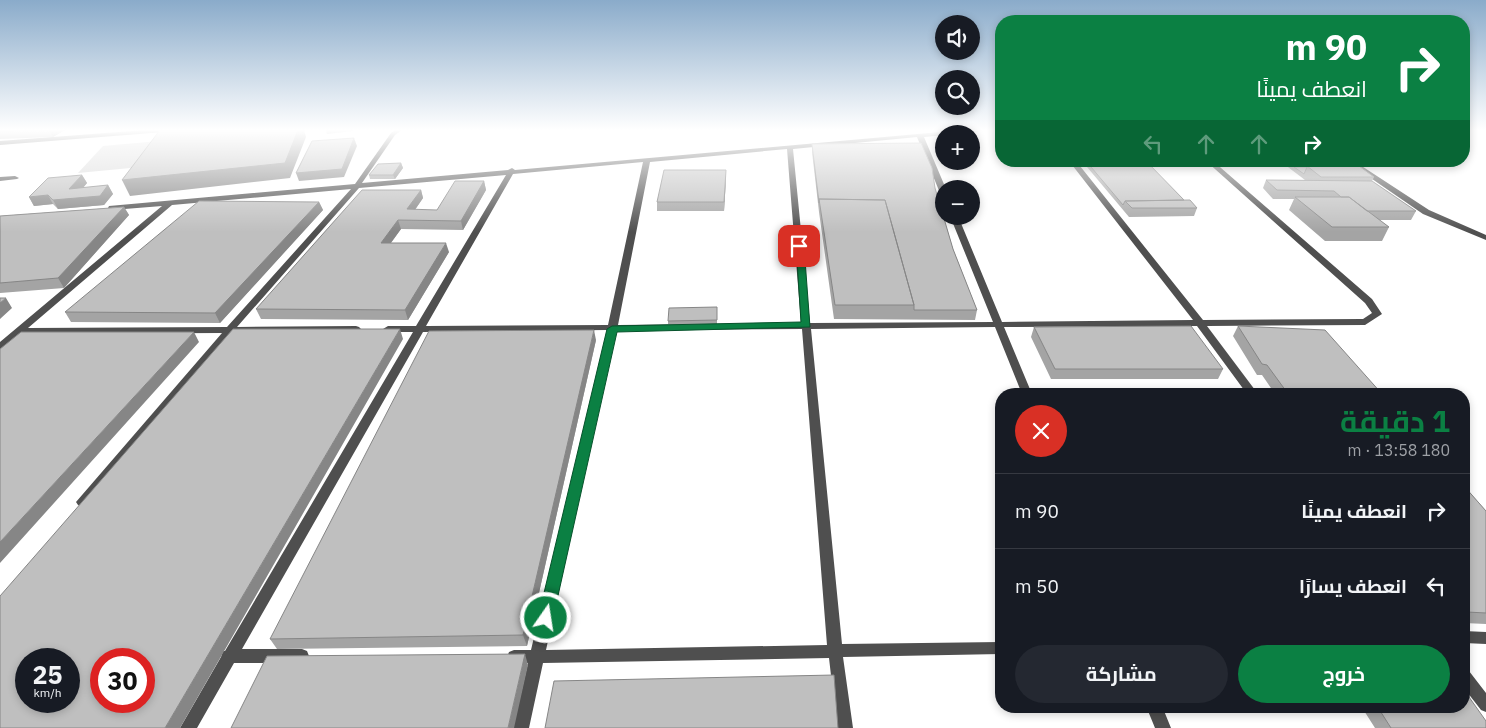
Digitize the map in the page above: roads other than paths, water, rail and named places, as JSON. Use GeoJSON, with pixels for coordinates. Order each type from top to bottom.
{"type":"FeatureCollection","features":[{"type":"Feature","properties":{"kind":"street"},"geometry":{"type":"LineString","coordinates":[[77,508],[231,328],[357,186],[372,164]]}},
{"type":"Feature","properties":{"kind":"street"},"geometry":{"type":"LineString","coordinates":[[104,209],[593,164]]}},
{"type":"Feature","properties":{"kind":"street"},"geometry":{"type":"LineString","coordinates":[[521,728],[612,329],[646,164]]}},
{"type":"Feature","properties":{"kind":"street"},"geometry":{"type":"LineString","coordinates":[[792,164],[836,651],[845,728]]}},
{"type":"Feature","properties":{"kind":"street"},"geometry":{"type":"LineString","coordinates":[[932,164],[939,180]]}},
{"type":"Feature","properties":{"kind":"street"},"geometry":{"type":"LineString","coordinates":[[1077,167],[1200,323],[1249,388]]}},
{"type":"Feature","properties":{"kind":"street"},"geometry":{"type":"LineString","coordinates":[[19,331],[231,328],[419,330],[612,329],[806,325],[1365,322],[1377,314],[1369,301],[1216,167]]}},
{"type":"Feature","properties":{"kind":"street"},"geometry":{"type":"LineString","coordinates":[[1358,167],[1426,212],[1486,238]]}},
{"type":"Feature","properties":{"kind":"street"},"geometry":{"type":"LineString","coordinates":[[188,728],[228,656],[512,170]]}},
{"type":"Feature","properties":{"kind":"street"},"geometry":{"type":"LineString","coordinates":[[0,179],[15,178]]}},
{"type":"Feature","properties":{"kind":"street"},"geometry":{"type":"LineString","coordinates":[[0,347],[170,203]]}},
{"type":"Feature","properties":{"kind":"street"},"geometry":{"type":"LineString","coordinates":[[958,225],[1025,388]]}},
{"type":"Feature","properties":{"kind":"street"},"geometry":{"type":"LineString","coordinates":[[1470,637],[1486,638]]}},
{"type":"Feature","properties":{"kind":"street"},"geometry":{"type":"LineString","coordinates":[[497,657],[995,648]]}},
{"type":"Feature","properties":{"kind":"street"},"geometry":{"type":"LineString","coordinates":[[228,656],[318,656]]}},
{"type":"Feature","properties":{"kind":"street"},"geometry":{"type":"LineString","coordinates":[[1470,684],[1486,705]]}},
{"type":"Feature","properties":{"kind":"street"},"geometry":{"type":"LineString","coordinates":[[1157,713],[1163,728]]}}]}
